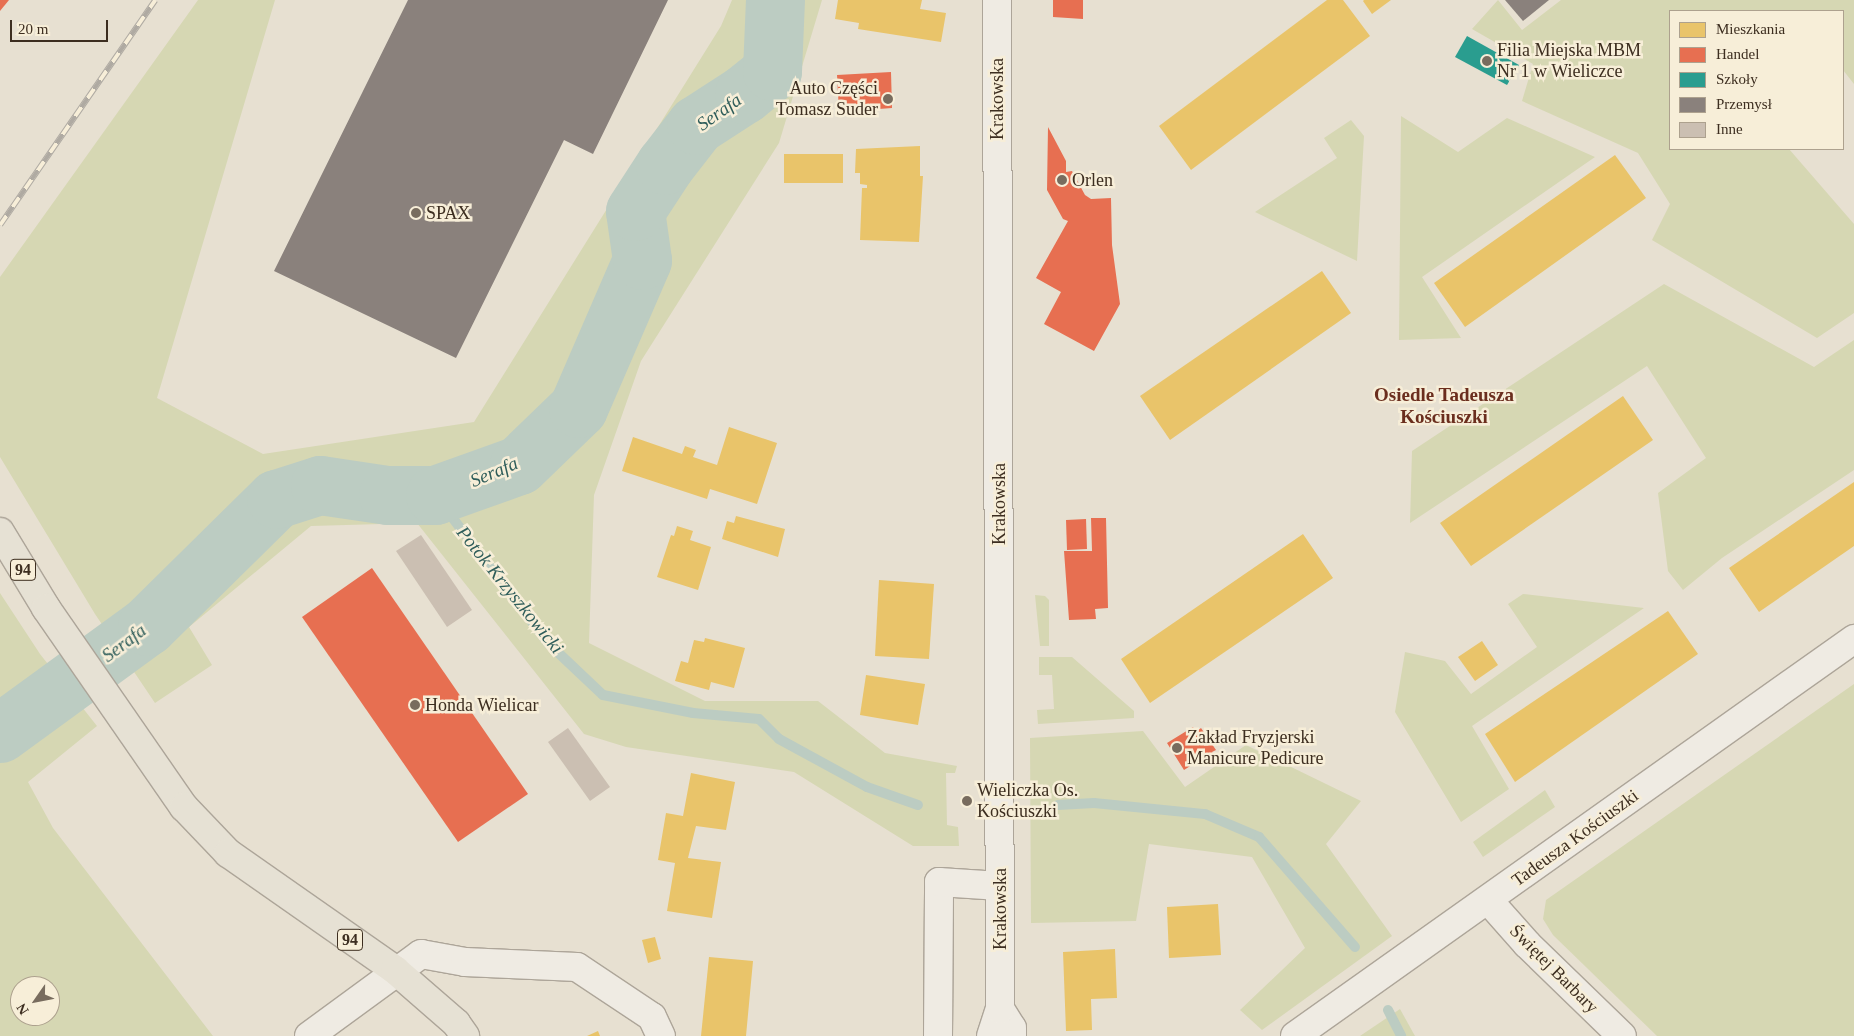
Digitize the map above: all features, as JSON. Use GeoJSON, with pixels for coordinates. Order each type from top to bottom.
{"type":"FeatureCollection","features":[{"type":"Feature","properties":{"kind":"main road","name":"94"},"geometry":{"type":"LineString","coordinates":[[0,532],[46,608],[184,807],[228,853],[395,970],[456,1023],[465,1036]]}},
{"type":"Feature","properties":{"kind":"street","name":"Krakowska"},"geometry":{"type":"LineString","coordinates":[[991,1036],[1000,1009],[997,0]]}},
{"type":"Feature","properties":{"kind":"street","name":"Tadeusza Kościuszki"},"geometry":{"type":"LineString","coordinates":[[1295,1036],[1854,639]]}},
{"type":"Feature","properties":{"kind":"street"},"geometry":{"type":"LineString","coordinates":[[938,1036],[939,882],[1000,886]]}},
{"type":"Feature","properties":{"kind":"street","name":"Świętej Barbary"},"geometry":{"type":"LineString","coordinates":[[1488,900],[1527,944],[1622,1036]]}},
{"type":"Feature","properties":{"kind":"street"},"geometry":{"type":"LineString","coordinates":[[309,1036],[395,970],[421,954],[464,962],[577,967],[652,1017],[661,1036]]}},
{"type":"Feature","properties":{"kind":"street","name":"Krakowska"},"geometry":{"type":"LineString","coordinates":[[1000,1009],[1012,1028],[1012,1036]]}},
{"type":"Feature","properties":{"kind":"green space"},"geometry":{"type":"Polygon","coordinates":[[[198,0],[275,0],[157,398],[263,454],[474,422],[721,26],[732,0],[822,0],[779,143],[641,361],[594,495],[589,643],[705,701],[818,701],[885,753],[957,766],[955,773],[946,773],[947,825],[958,827],[959,846],[913,846],[794,772],[626,747],[584,734],[417,523],[311,526],[189,627],[212,665],[155,703],[95,614],[0,457],[0,277],[198,0]]]}},
{"type":"Feature","properties":{"kind":"green space"},"geometry":{"type":"Polygon","coordinates":[[[1498,0],[1522,30],[1561,0],[1854,0],[1854,84],[1844,71],[1844,10],[1669,10],[1669,150],[1790,150],[1854,224],[1854,313],[1817,338],[1652,240],[1670,204],[1638,153],[1522,101],[1533,64],[1472,29],[1498,0]]]}},
{"type":"Feature","properties":{"kind":"green space"},"geometry":{"type":"Polygon","coordinates":[[[1401,116],[1458,152],[1507,118],[1595,157],[1422,277],[1461,338],[1399,340],[1401,116]]]}},
{"type":"Feature","properties":{"kind":"green space"},"geometry":{"type":"Polygon","coordinates":[[[1351,120],[1364,136],[1357,261],[1255,212],[1337,158],[1324,138],[1351,120]]]}},
{"type":"Feature","properties":{"kind":"green space"},"geometry":{"type":"Polygon","coordinates":[[[1664,284],[1814,367],[1854,340],[1854,470],[1722,558],[1683,590],[1668,571],[1658,493],[1706,458],[1647,366],[1410,523],[1412,451],[1664,284]]]}},
{"type":"Feature","properties":{"kind":"green space"},"geometry":{"type":"Polygon","coordinates":[[[0,593],[40,654],[97,726],[28,782],[53,828],[213,1036],[0,1036],[0,593]]]}},
{"type":"Feature","properties":{"kind":"green space"},"geometry":{"type":"Polygon","coordinates":[[[1523,594],[1644,608],[1472,726],[1509,789],[1461,822],[1395,712],[1405,652],[1445,661],[1471,694],[1537,647],[1508,604],[1523,594]]]}},
{"type":"Feature","properties":{"kind":"green space"},"geometry":{"type":"Polygon","coordinates":[[[1035,595],[1045,596],[1049,600],[1049,646],[1040,646],[1035,595]]]}},
{"type":"Feature","properties":{"kind":"green space"},"geometry":{"type":"Polygon","coordinates":[[[1039,657],[1072,657],[1134,711],[1134,718],[1038,724],[1037,710],[1054,709],[1052,675],[1039,675],[1039,657]]]}},
{"type":"Feature","properties":{"kind":"green space"},"geometry":{"type":"Polygon","coordinates":[[[1854,684],[1854,1036],[1657,1036],[1553,935],[1543,919],[1546,900],[1854,684]]]}},
{"type":"Feature","properties":{"kind":"green space"},"geometry":{"type":"Polygon","coordinates":[[[1143,731],[1185,787],[1246,745],[1361,801],[1326,844],[1392,936],[1262,1030],[1240,1010],[1305,948],[1252,857],[1149,844],[1136,921],[1031,923],[1030,738],[1143,731]]]}},
{"type":"Feature","properties":{"kind":"green space"},"geometry":{"type":"Polygon","coordinates":[[[1545,790],[1555,807],[1483,857],[1473,842],[1545,790]]]}},
{"type":"Feature","properties":{"kind":"green space"},"geometry":{"type":"Polygon","coordinates":[[[1400,1009],[1415,1036],[1360,1036],[1400,1009]]]}},
{"type":"Feature","properties":{"kind":"building: Mieszkania"},"geometry":{"type":"Polygon","coordinates":[[[838,0],[922,0],[920,9],[946,13],[941,42],[858,29],[859,23],[835,19],[838,0]]]}},
{"type":"Feature","properties":{"kind":"building: Mieszkania"},"geometry":{"type":"Polygon","coordinates":[[[1327,0],[1343,0],[1370,36],[1191,170],[1159,126],[1327,0]]]}},
{"type":"Feature","properties":{"kind":"building: Mieszkania"},"geometry":{"type":"Polygon","coordinates":[[[1364,0],[1391,0],[1372,14],[1363,1],[1364,0]]]}},
{"type":"Feature","properties":{"kind":"building: Mieszkania"},"geometry":{"type":"Polygon","coordinates":[[[920,146],[920,176],[923,176],[919,242],[860,240],[862,188],[867,188],[867,185],[860,184],[860,173],[855,173],[856,149],[920,146]]]}},
{"type":"Feature","properties":{"kind":"building: Mieszkania"},"geometry":{"type":"Polygon","coordinates":[[[784,154],[843,154],[843,183],[784,183],[784,154]]]}},
{"type":"Feature","properties":{"kind":"building: Mieszkania"},"geometry":{"type":"Polygon","coordinates":[[[1615,155],[1646,198],[1465,327],[1434,283],[1615,155]]]}},
{"type":"Feature","properties":{"kind":"building: Mieszkania"},"geometry":{"type":"Polygon","coordinates":[[[1322,271],[1351,313],[1170,440],[1140,396],[1322,271]]]}},
{"type":"Feature","properties":{"kind":"building: Mieszkania"},"geometry":{"type":"Polygon","coordinates":[[[1623,396],[1653,440],[1471,566],[1440,523],[1623,396]]]}},
{"type":"Feature","properties":{"kind":"building: Mieszkania"},"geometry":{"type":"Polygon","coordinates":[[[729,427],[777,443],[757,504],[710,489],[707,499],[622,471],[633,437],[682,454],[685,446],[696,450],[693,457],[717,465],[729,427]]]}},
{"type":"Feature","properties":{"kind":"building: Mieszkania"},"geometry":{"type":"Polygon","coordinates":[[[1854,482],[1854,546],[1759,612],[1729,568],[1854,482]]]}},
{"type":"Feature","properties":{"kind":"building: Mieszkania"},"geometry":{"type":"Polygon","coordinates":[[[736,516],[785,529],[778,557],[722,539],[727,521],[734,523],[736,516]]]}},
{"type":"Feature","properties":{"kind":"building: Mieszkania"},"geometry":{"type":"Polygon","coordinates":[[[677,526],[693,531],[690,540],[711,547],[698,590],[657,577],[671,535],[674,536],[677,526]]]}},
{"type":"Feature","properties":{"kind":"building: Mieszkania"},"geometry":{"type":"Polygon","coordinates":[[[1303,534],[1333,578],[1150,703],[1121,659],[1303,534]]]}},
{"type":"Feature","properties":{"kind":"building: Mieszkania"},"geometry":{"type":"Polygon","coordinates":[[[879,580],[934,584],[929,659],[875,656],[879,580]]]}},
{"type":"Feature","properties":{"kind":"building: Mieszkania"},"geometry":{"type":"Polygon","coordinates":[[[1668,611],[1698,654],[1515,782],[1485,734],[1668,611]]]}},
{"type":"Feature","properties":{"kind":"building: Mieszkania"},"geometry":{"type":"Polygon","coordinates":[[[705,638],[745,648],[734,688],[711,682],[709,690],[675,681],[681,661],[688,663],[694,640],[704,642],[705,638]]]}},
{"type":"Feature","properties":{"kind":"building: Mieszkania"},"geometry":{"type":"Polygon","coordinates":[[[1482,641],[1498,665],[1475,681],[1458,657],[1482,641]]]}},
{"type":"Feature","properties":{"kind":"building: Mieszkania"},"geometry":{"type":"Polygon","coordinates":[[[866,675],[925,684],[918,725],[860,715],[866,675]]]}},
{"type":"Feature","properties":{"kind":"building: Mieszkania"},"geometry":{"type":"Polygon","coordinates":[[[691,773],[735,782],[726,830],[696,826],[688,858],[721,862],[712,918],[667,911],[675,863],[658,860],[666,813],[683,816],[691,773]]]}},
{"type":"Feature","properties":{"kind":"building: Mieszkania"},"geometry":{"type":"Polygon","coordinates":[[[1218,904],[1221,955],[1169,958],[1167,907],[1218,904]]]}},
{"type":"Feature","properties":{"kind":"building: Mieszkania"},"geometry":{"type":"Polygon","coordinates":[[[655,937],[661,959],[648,963],[642,940],[655,937]]]}},
{"type":"Feature","properties":{"kind":"building: Mieszkania"},"geometry":{"type":"Polygon","coordinates":[[[1115,949],[1117,998],[1091,999],[1092,1030],[1066,1031],[1063,952],[1115,949]]]}},
{"type":"Feature","properties":{"kind":"building: Mieszkania"},"geometry":{"type":"Polygon","coordinates":[[[709,957],[753,961],[746,1036],[701,1036],[709,957]]]}},
{"type":"Feature","properties":{"kind":"building: Mieszkania"},"geometry":{"type":"Polygon","coordinates":[[[598,1031],[600,1036],[587,1036],[598,1031]]]}},
{"type":"Feature","properties":{"kind":"building: Handel"},"geometry":{"type":"Polygon","coordinates":[[[0,0],[9,0],[0,11],[0,0]]]}},
{"type":"Feature","properties":{"kind":"building: Handel"},"geometry":{"type":"Polygon","coordinates":[[[1053,0],[1083,0],[1083,19],[1053,17],[1053,0]]]}},
{"type":"Feature","properties":{"kind":"building: Handel"},"geometry":{"type":"Polygon","coordinates":[[[891,72],[892,108],[839,112],[837,75],[891,72]]]}},
{"type":"Feature","properties":{"kind":"building: Handel","name":"Orlen"},"geometry":{"type":"Polygon","coordinates":[[[1048,127],[1066,161],[1066,172],[1072,171],[1085,195],[1091,199],[1111,198],[1112,245],[1120,304],[1094,351],[1044,324],[1061,292],[1036,278],[1068,221],[1063,219],[1047,190],[1048,127]]]}},
{"type":"Feature","properties":{"kind":"building: Handel"},"geometry":{"type":"Polygon","coordinates":[[[1091,518],[1106,518],[1108,608],[1095,609],[1096,619],[1069,620],[1064,551],[1092,551],[1091,518]]]}},
{"type":"Feature","properties":{"kind":"building: Handel"},"geometry":{"type":"Polygon","coordinates":[[[1086,519],[1087,549],[1067,550],[1066,520],[1086,519]]]}},
{"type":"Feature","properties":{"kind":"building: Handel","name":"Honda Wielicar"},"geometry":{"type":"Polygon","coordinates":[[[372,568],[528,794],[458,842],[302,617],[372,568]]]}},
{"type":"Feature","properties":{"kind":"building: Handel"},"geometry":{"type":"Polygon","coordinates":[[[1193,727],[1196,732],[1201,728],[1216,750],[1212,752],[1218,762],[1212,766],[1206,756],[1184,770],[1167,743],[1193,727]]]}},
{"type":"Feature","properties":{"kind":"building: Szkoły","name":"Filia Miejska MBM Nr 1 w Wieliczce"},"geometry":{"type":"Polygon","coordinates":[[[1467,36],[1519,65],[1507,85],[1455,57],[1467,36]]]}},
{"type":"Feature","properties":{"kind":"building: Przemysł","name":"SPAX"},"geometry":{"type":"Polygon","coordinates":[[[408,0],[668,0],[593,154],[564,140],[456,358],[274,271],[408,0]]]}},
{"type":"Feature","properties":{"kind":"building: Przemysł"},"geometry":{"type":"Polygon","coordinates":[[[1505,0],[1549,0],[1523,21],[1505,0]]]}},
{"type":"Feature","properties":{"kind":"building: Inne"},"geometry":{"type":"Polygon","coordinates":[[[421,535],[472,610],[447,627],[396,551],[421,535]]]}},
{"type":"Feature","properties":{"kind":"building: Inne"},"geometry":{"type":"Polygon","coordinates":[[[568,728],[610,787],[590,801],[548,742],[568,728]]]}},
{"type":"Feature","properties":{"kind":"waterway","name":"Serafa"},"geometry":{"type":"LineString","coordinates":[[0,733],[147,626],[276,499],[320,485],[388,495],[435,495],[519,465],[578,408],[642,260],[635,211],[665,165],[696,125],[744,94],[772,71],[775,0]]}},
{"type":"Feature","properties":{"kind":"waterway","name":"Potok Krzyszkowicki"},"geometry":{"type":"LineString","coordinates":[[435,495],[549,644],[603,695],[693,713],[759,719],[779,739],[867,787],[918,805]]}},
{"type":"Feature","properties":{"kind":"waterway","name":"Potok Krzyszkowicki"},"geometry":{"type":"LineString","coordinates":[[1058,805],[1094,803],[1205,814],[1259,837],[1355,947]]}},
{"type":"Feature","properties":{"kind":"waterway","name":"Potok Krzyszkowicki"},"geometry":{"type":"LineString","coordinates":[[1388,1010],[1401,1036]]}},
{"type":"Feature","properties":{"kind":"railway"},"geometry":{"type":"LineString","coordinates":[[0,225],[155,0]]}},
{"type":"Feature","properties":{"kind":"place","name":"Filia Miejska MBM Nr 1 w Wieliczce"},"geometry":{"type":"Point","coordinates":[1487,61]}},
{"type":"Feature","properties":{"kind":"place","name":"Auto Części Tomasz Suder"},"geometry":{"type":"Point","coordinates":[888,99]}},
{"type":"Feature","properties":{"kind":"place","name":"Orlen"},"geometry":{"type":"Point","coordinates":[1062,180]}},
{"type":"Feature","properties":{"kind":"place","name":"SPAX"},"geometry":{"type":"Point","coordinates":[416,213]}},
{"type":"Feature","properties":{"kind":"place","name":"Honda Wielicar"},"geometry":{"type":"Point","coordinates":[415,705]}},
{"type":"Feature","properties":{"kind":"place","name":"Zakład Fryzjerski Manicure Pedicure"},"geometry":{"type":"Point","coordinates":[1177,748]}},
{"type":"Feature","properties":{"kind":"place","name":"Wieliczka Os. Kościuszki"},"geometry":{"type":"Point","coordinates":[967,801]}},
{"type":"Feature","properties":{"kind":"district","name":"Osiedle Tadeusza Kościuszki"},"geometry":{"type":"Point","coordinates":[1444,406]}}]}
